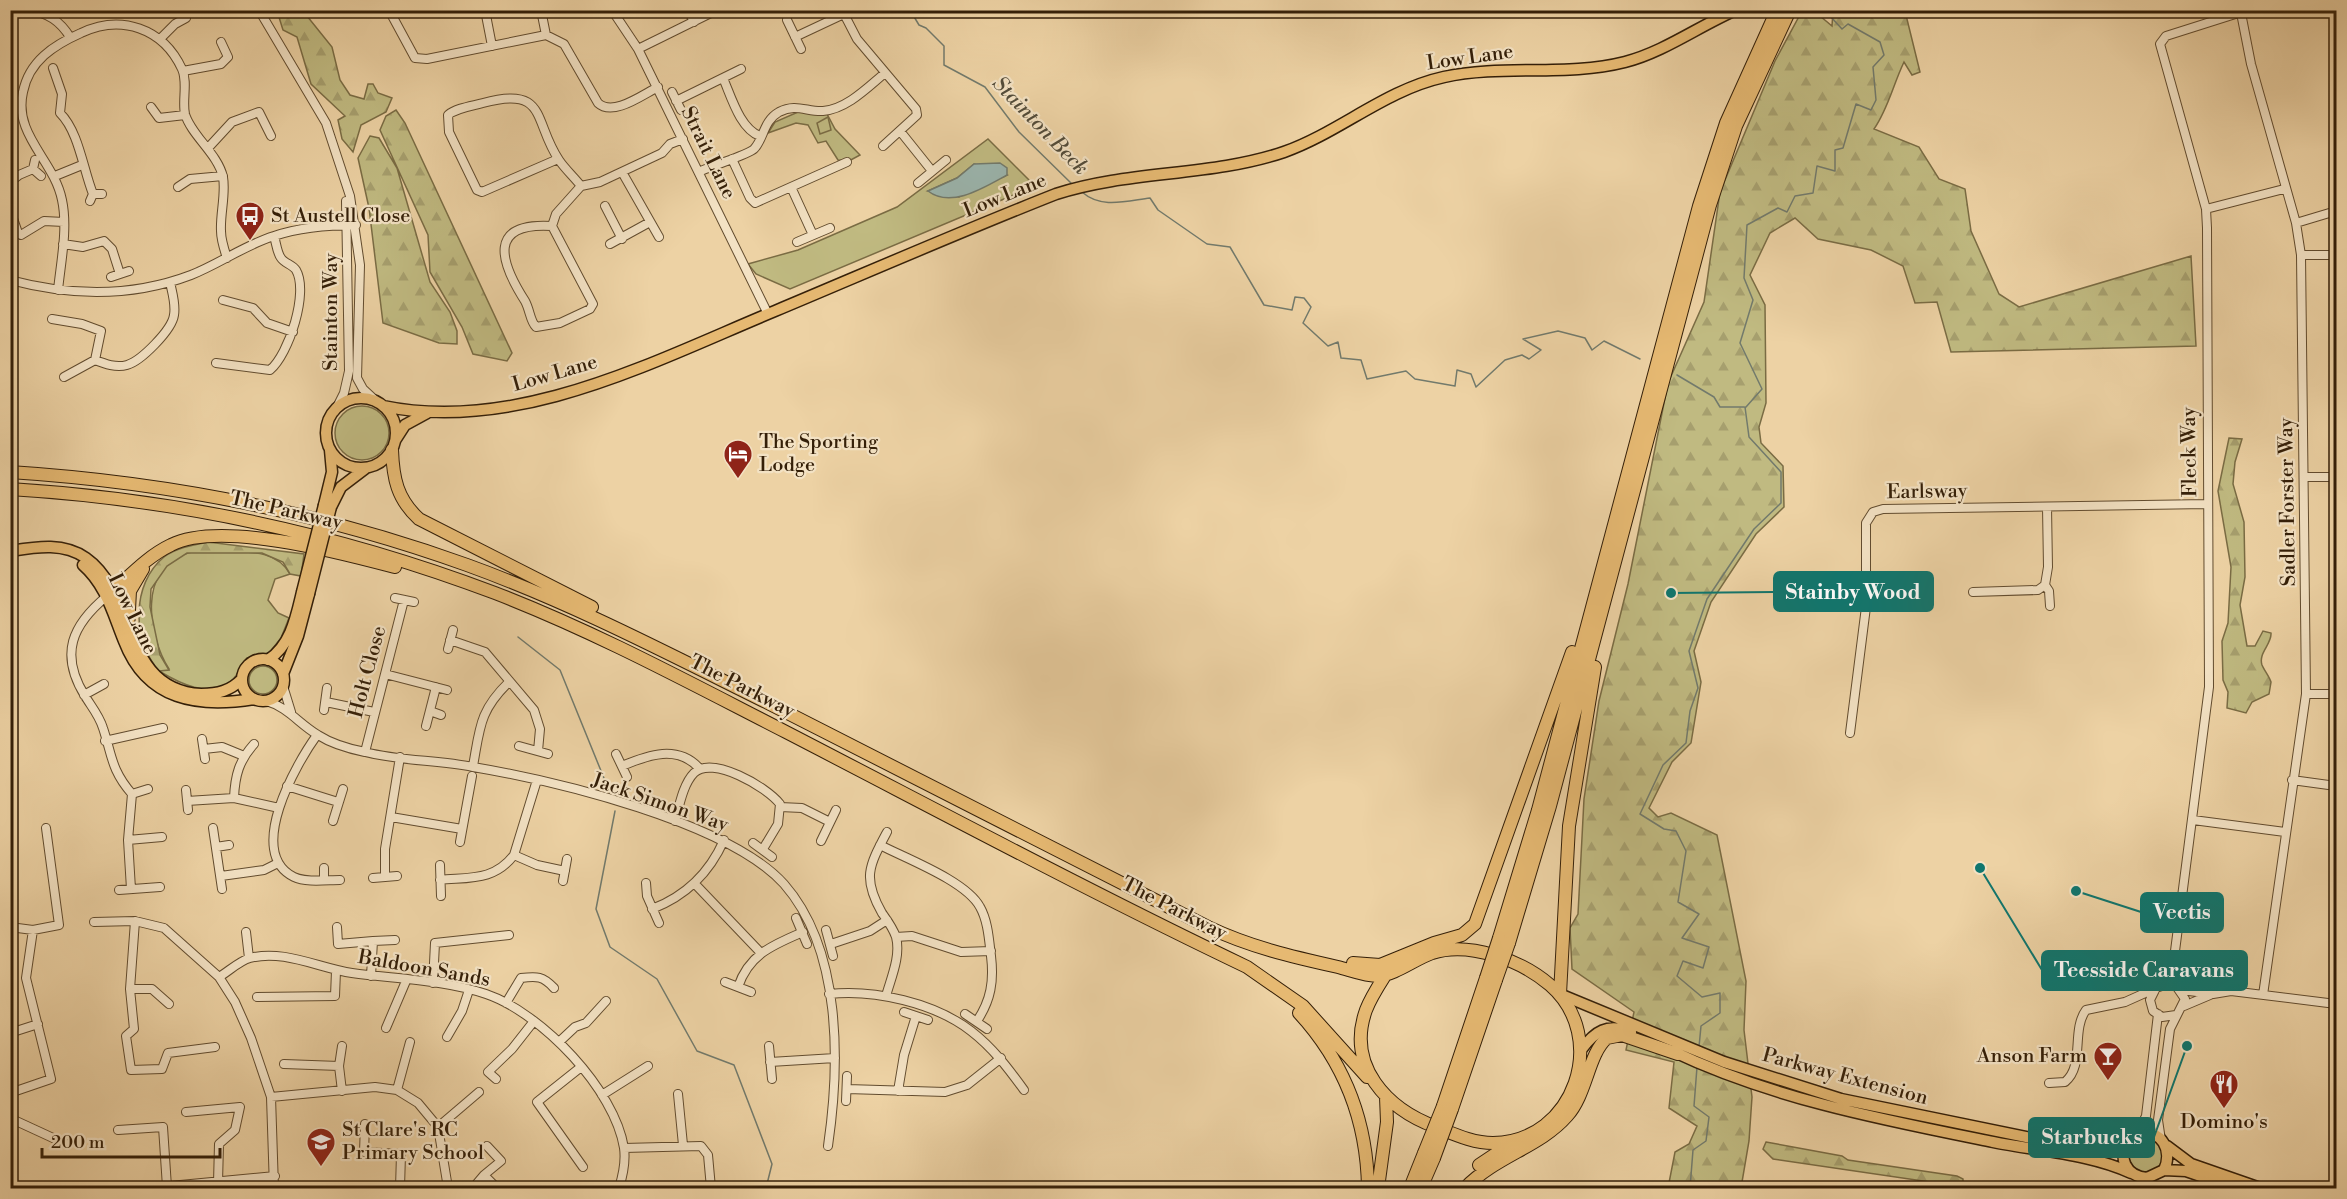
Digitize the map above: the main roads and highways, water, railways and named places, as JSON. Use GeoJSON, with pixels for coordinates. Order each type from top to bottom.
{"type":"FeatureCollection","features":[{"type":"Feature","properties":{"kind":"highway"},"geometry":{"type":"LineString","coordinates":[[1504,941],[1699,206],[1726,123],[1783,11]]}},
{"type":"Feature","properties":{"kind":"highway"},"geometry":{"type":"LineString","coordinates":[[1421,1188],[1429,1155],[1550,806],[1710,205],[1736,126],[1783,11]]}},
{"type":"Feature","properties":{"kind":"highway"},"geometry":{"type":"LineString","coordinates":[[394,445],[397,491],[406,506],[419,519],[678,651],[729,684]]}},
{"type":"Feature","properties":{"kind":"highway","name":"The Parkway"},"geometry":{"type":"LineString","coordinates":[[10,472],[96,479],[216,497],[371,534],[535,591],[636,636],[1208,927],[1274,952],[1372,975],[1387,973]]}},
{"type":"Feature","properties":{"kind":"highway","name":"The Parkway"},"geometry":{"type":"LineString","coordinates":[[10,489],[134,501],[260,523],[392,558],[529,607],[660,667],[1247,967],[1284,990],[1322,1025],[1383,1094]]}},
{"type":"Feature","properties":{"kind":"highway"},"geometry":{"type":"LineString","coordinates":[[110,593],[163,549],[182,540],[207,534],[254,537],[391,566],[529,607]]}},
{"type":"Feature","properties":{"kind":"highway"},"geometry":{"type":"LineString","coordinates":[[128,629],[127,607],[133,584],[163,549]]}},
{"type":"Feature","properties":{"kind":"highway"},"geometry":{"type":"LineString","coordinates":[[1248,944],[1373,966],[1462,935],[1478,918],[1558,696],[1589,594],[1607,552]]}},
{"type":"Feature","properties":{"kind":"highway"},"geometry":{"type":"LineString","coordinates":[[1561,995],[1569,826],[1585,719],[1612,572]]}},
{"type":"Feature","properties":{"kind":"highway"},"geometry":{"type":"LineString","coordinates":[[1187,938],[1280,995],[1318,1033],[1343,1074],[1353,1096],[1366,1154],[1368,1188]]}},
{"type":"Feature","properties":{"kind":"highway"},"geometry":{"type":"LineString","coordinates":[[1387,973],[1432,953],[1460,948],[1513,962],[1533,973],[1561,995],[1576,1024],[1582,1063],[1571,1096],[1548,1123],[1492,1154],[1457,1188]]}},
{"type":"Feature","properties":{"kind":"highway"},"geometry":{"type":"LineString","coordinates":[[1399,958],[1366,1008],[1362,1024],[1363,1052],[1367,1066],[1383,1094],[1412,1118],[1468,1139],[1494,1143],[1520,1137]]}},
{"type":"Feature","properties":{"kind":"highway"},"geometry":{"type":"LineString","coordinates":[[1465,1188],[1492,1165],[1559,1125],[1577,1103],[1596,1052],[1606,1038],[1622,1035],[1681,1051]]}},
{"type":"Feature","properties":{"kind":"highway"},"geometry":{"type":"LineString","coordinates":[[1378,1188],[1387,1122],[1383,1094]]}},
{"type":"Feature","properties":{"kind":"highway"},"geometry":{"type":"LineString","coordinates":[[1410,1188],[1429,1155]]}},
{"type":"Feature","properties":{"kind":"main road","name":"Low Lane"},"geometry":{"type":"LineString","coordinates":[[394,445],[405,425],[421,415],[510,405],[567,392],[675,352],[1070,189],[1226,167],[1283,152],[1332,130],[1411,87],[1445,77],[1488,71],[1582,68],[1625,62],[1736,10]]}},
{"type":"Feature","properties":{"kind":"main road"},"geometry":{"type":"LineString","coordinates":[[283,674],[274,662],[260,659],[248,666],[242,679],[245,691],[254,699],[266,701],[280,693],[283,686],[283,674],[298,636],[327,506],[332,472],[328,424],[335,411],[351,400],[363,399],[379,404],[394,422],[394,445],[381,462],[366,468],[341,487],[327,506]]}},
{"type":"Feature","properties":{"kind":"main road","name":"Low Lane"},"geometry":{"type":"LineString","coordinates":[[379,404],[430,413]]}},
{"type":"Feature","properties":{"kind":"main road"},"geometry":{"type":"LineString","coordinates":[[329,445],[344,463],[366,468]]}},
{"type":"Feature","properties":{"kind":"main road","name":"Low Lane"},"geometry":{"type":"LineString","coordinates":[[10,552],[48,547],[68,549],[84,557],[100,572],[140,655],[150,669],[166,682],[184,691],[219,693],[235,687],[242,679]]}},
{"type":"Feature","properties":{"kind":"main road","name":"Low Lane"},"geometry":{"type":"LineString","coordinates":[[110,593],[129,653],[153,684],[171,694],[194,701],[223,703],[254,699]]}},
{"type":"Feature","properties":{"kind":"main road"},"geometry":{"type":"LineString","coordinates":[[268,660],[276,654],[290,635],[306,593]]}},
{"type":"Feature","properties":{"kind":"main road","name":"Parkway Extension"},"geometry":{"type":"LineString","coordinates":[[1561,995],[1681,1051]]}},
{"type":"Feature","properties":{"kind":"main road","name":"Parkway Extension"},"geometry":{"type":"LineString","coordinates":[[1581,1050],[1593,1035],[1612,1027],[1620,1028],[1723,1067],[1775,1091],[1985,1140],[2104,1162],[2131,1173]]}},
{"type":"Feature","properties":{"kind":"main road","name":"Parkway Extension"},"geometry":{"type":"LineString","coordinates":[[1723,1067],[1841,1099],[2042,1142],[2104,1149],[2133,1137]]}},
{"type":"Feature","properties":{"kind":"main road"},"geometry":{"type":"LineString","coordinates":[[2236,1188],[2186,1171],[2164,1170],[2147,1178],[2131,1173],[2123,1155],[2133,1137],[2149,1134],[2191,1164],[2260,1188]]}},
{"type":"Feature","properties":{"kind":"main road"},"geometry":{"type":"LineString","coordinates":[[2164,1143],[2168,1158],[2164,1170]]}},
{"type":"Feature","properties":{"kind":"water"},"geometry":{"type":"Polygon","coordinates":[[[1000,163],[1007,168],[1007,175],[968,194],[947,198],[928,191],[957,178],[974,164],[1000,163]]]}},
{"type":"Feature","properties":{"kind":"waterway","name":"Stainton Beck"},"geometry":{"type":"LineString","coordinates":[[910,10],[919,25],[926,28],[944,46],[944,65],[985,87],[1019,132],[1073,185]]}},
{"type":"Feature","properties":{"kind":"waterway"},"geometry":{"type":"LineString","coordinates":[[1746,407],[1762,389],[1740,343],[1753,300],[1744,278],[1747,225],[1778,208],[1787,212],[1795,196],[1813,193],[1817,166],[1835,171],[1835,150],[1843,148],[1856,104],[1871,110],[1876,100],[1873,67],[1884,55],[1880,42],[1848,24],[1842,29],[1830,16],[1830,10]]}},
{"type":"Feature","properties":{"kind":"waterway","name":"Stainton Beck"},"geometry":{"type":"LineString","coordinates":[[1082,192],[1097,201],[1106,202],[1150,198],[1158,210],[1207,244],[1230,247],[1264,305],[1292,310],[1295,297],[1304,298],[1311,307],[1303,323],[1328,346],[1338,342],[1341,358],[1361,360],[1367,379],[1406,371],[1415,379],[1455,386],[1457,370],[1471,374],[1476,387],[1505,360],[1522,355],[1529,359],[1541,350],[1523,339],[1558,331],[1585,338],[1592,350],[1604,341],[1640,359]]}},
{"type":"Feature","properties":{"kind":"waterway","name":"Stainton Beck"},"geometry":{"type":"LineString","coordinates":[[1677,375],[1714,397],[1720,407],[1744,407]]}},
{"type":"Feature","properties":{"kind":"waterway"},"geometry":{"type":"LineString","coordinates":[[1699,1047],[1701,1026],[1720,1013],[1720,993],[1702,997],[1677,976],[1683,961],[1703,968],[1709,947],[1682,938],[1699,914],[1678,902],[1686,851],[1676,831],[1664,829],[1640,814],[1663,765],[1686,743],[1690,711],[1698,688],[1689,651],[1707,599],[1754,529],[1781,503],[1781,472],[1749,437],[1745,407]]}},
{"type":"Feature","properties":{"kind":"waterway"},"geometry":{"type":"LineString","coordinates":[[518,637],[560,670],[610,793]]}},
{"type":"Feature","properties":{"kind":"waterway"},"geometry":{"type":"LineString","coordinates":[[615,811],[596,909],[610,947],[657,979],[697,1051],[734,1065],[772,1164],[766,1188]]}},
{"type":"Feature","properties":{"kind":"waterway"},"geometry":{"type":"LineString","coordinates":[[1690,1188],[1693,1150],[1706,1141],[1709,1117],[1694,1106],[1697,1067]]}},
{"type":"Feature","properties":{"kind":"place","name":"St Austell Close"},"geometry":{"type":"Point","coordinates":[250,242]}},
{"type":"Feature","properties":{"kind":"place","name":"The Sporting Lodge"},"geometry":{"type":"Point","coordinates":[738,480]}},
{"type":"Feature","properties":{"kind":"place","name":"Stainby Wood"},"geometry":{"type":"Point","coordinates":[1671,593]}},
{"type":"Feature","properties":{"kind":"place","name":"Teesside Caravans"},"geometry":{"type":"Point","coordinates":[1980,868]}},
{"type":"Feature","properties":{"kind":"place","name":"Vectis"},"geometry":{"type":"Point","coordinates":[2076,891]}},
{"type":"Feature","properties":{"kind":"place","name":"Starbucks"},"geometry":{"type":"Point","coordinates":[2187,1046]}},
{"type":"Feature","properties":{"kind":"place","name":"Anson Farm"},"geometry":{"type":"Point","coordinates":[2108,1082]}},
{"type":"Feature","properties":{"kind":"place","name":"Domino's"},"geometry":{"type":"Point","coordinates":[2224,1110]}},
{"type":"Feature","properties":{"kind":"place","name":"St Clare's RC Primary School"},"geometry":{"type":"Point","coordinates":[321,1168]}}]}
